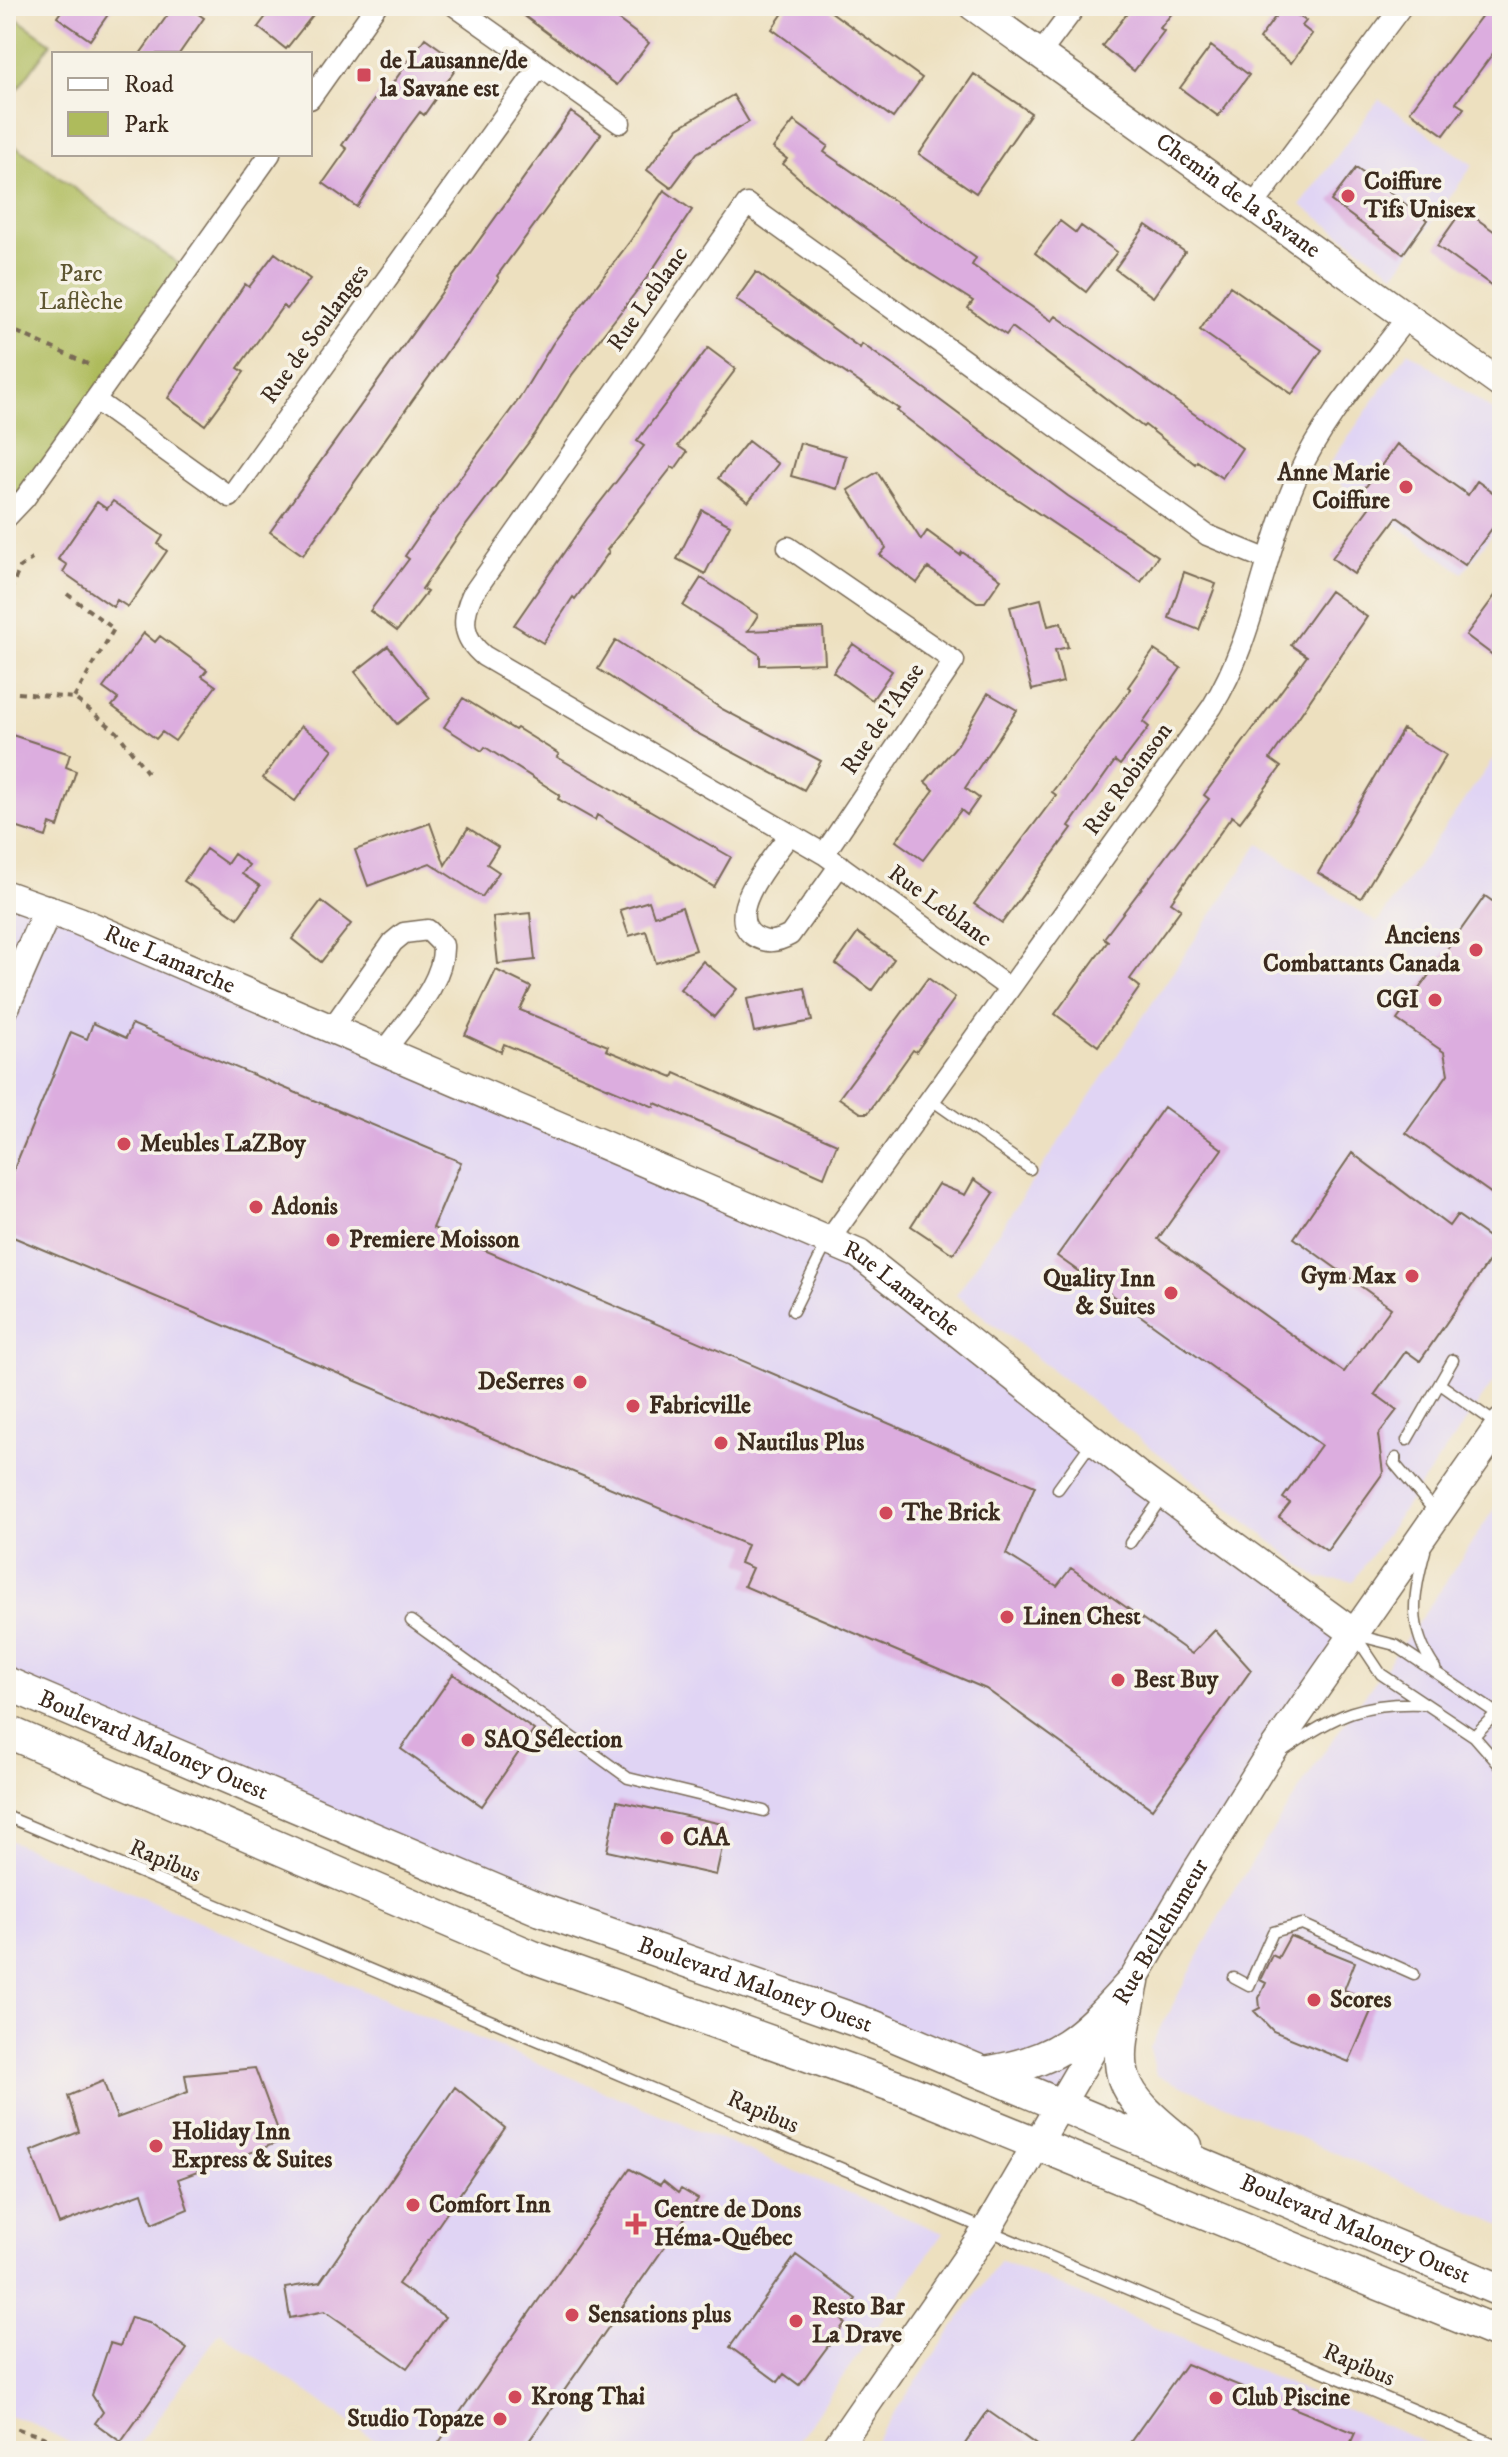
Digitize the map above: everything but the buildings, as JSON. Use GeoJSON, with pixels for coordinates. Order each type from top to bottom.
{"type":"FeatureCollection","features":[{"type":"Feature","properties":{"kind":"main road","name":"Boulevard Maloney Ouest"},"geometry":{"type":"LineString","coordinates":[[6,1683],[593,1930],[872,2026],[1502,2291]]}},
{"type":"Feature","properties":{"kind":"main road","name":"Boulevard Maloney Ouest"},"geometry":{"type":"LineString","coordinates":[[6,1731],[533,1957],[797,2049],[1036,2143],[1502,2334]]}},
{"type":"Feature","properties":{"kind":"main road"},"geometry":{"type":"LineString","coordinates":[[284,1850],[303,1808]]}},
{"type":"Feature","properties":{"kind":"main road"},"geometry":{"type":"LineString","coordinates":[[983,2073],[1022,2067],[1057,2054],[1096,2023],[1133,1982]]}},
{"type":"Feature","properties":{"kind":"main road"},"geometry":{"type":"LineString","coordinates":[[1133,1982],[1118,2054],[1126,2089],[1159,2125],[1220,2172]]}},
{"type":"Feature","properties":{"kind":"street"},"geometry":{"type":"LineString","coordinates":[[312,96],[376,6]]}},
{"type":"Feature","properties":{"kind":"street"},"geometry":{"type":"LineString","coordinates":[[455,6],[620,123]]}},
{"type":"Feature","properties":{"kind":"street","name":"Chemin de la Savane"},"geometry":{"type":"LineString","coordinates":[[973,6],[1502,385]]}},
{"type":"Feature","properties":{"kind":"street"},"geometry":{"type":"LineString","coordinates":[[1040,54],[1076,6]]}},
{"type":"Feature","properties":{"kind":"street"},"geometry":{"type":"LineString","coordinates":[[1253,206],[1402,6]]}},
{"type":"Feature","properties":{"kind":"street","name":"Rue de Soulanges"},"geometry":{"type":"LineString","coordinates":[[95,400],[230,497],[540,66]]}},
{"type":"Feature","properties":{"kind":"street"},"geometry":{"type":"LineString","coordinates":[[6,518],[25,498],[269,156]]}},
{"type":"Feature","properties":{"kind":"street","name":"Rue Leblanc"},"geometry":{"type":"LineString","coordinates":[[1009,988],[832,860],[484,656],[473,647],[464,621],[472,595],[747,204],[1207,535],[1268,560]]}},
{"type":"Feature","properties":{"kind":"street","name":"Rue Robinson"},"geometry":{"type":"LineString","coordinates":[[829,1240],[1224,687],[1235,664],[1292,490],[1309,454],[1407,317]]}},
{"type":"Feature","properties":{"kind":"street","name":"Rue de l'Anse"},"geometry":{"type":"LineString","coordinates":[[788,547],[954,661],[832,860]]}},
{"type":"Feature","properties":{"kind":"street"},"geometry":{"type":"LineString","coordinates":[[790,834],[744,903],[742,918],[749,933],[762,940],[778,942],[790,935],[832,860]]}},
{"type":"Feature","properties":{"kind":"street","name":"Rue Lamarche"},"geometry":{"type":"LineString","coordinates":[[6,895],[48,909],[385,1051],[829,1240],[872,1263],[1093,1441],[1355,1634]]}},
{"type":"Feature","properties":{"kind":"street"},"geometry":{"type":"LineString","coordinates":[[6,1005],[48,909]]}},
{"type":"Feature","properties":{"kind":"street"},"geometry":{"type":"LineString","coordinates":[[331,1029],[393,942],[404,933],[428,930],[443,945],[444,961],[438,976],[385,1051]]}},
{"type":"Feature","properties":{"kind":"street","name":"Rue Bellehumeur"},"geometry":{"type":"LineString","coordinates":[[834,2451],[988,2228],[1264,1763],[1500,1424]]}},
{"type":"Feature","properties":{"kind":"lane"},"geometry":{"type":"LineString","coordinates":[[930,1099],[1030,1169]]}},
{"type":"Feature","properties":{"kind":"lane"},"geometry":{"type":"LineString","coordinates":[[793,1311],[829,1240]]}},
{"type":"Feature","properties":{"kind":"lane"},"geometry":{"type":"LineString","coordinates":[[1407,1440],[1453,1360]]}},
{"type":"Feature","properties":{"kind":"lane"},"geometry":{"type":"LineString","coordinates":[[1440,1384],[1500,1424]]}},
{"type":"Feature","properties":{"kind":"lane"},"geometry":{"type":"LineString","coordinates":[[1058,1489],[1093,1441]]}},
{"type":"Feature","properties":{"kind":"lane"},"geometry":{"type":"LineString","coordinates":[[1396,1458],[1394,1463],[1435,1519],[1412,1609],[1419,1640],[1441,1676]]}},
{"type":"Feature","properties":{"kind":"lane"},"geometry":{"type":"LineString","coordinates":[[1130,1543],[1164,1495]]}},
{"type":"Feature","properties":{"kind":"lane"},"geometry":{"type":"LineString","coordinates":[[411,1621],[628,1778],[764,1811]]}},
{"type":"Feature","properties":{"kind":"lane"},"geometry":{"type":"LineString","coordinates":[[1355,1634],[1395,1645],[1500,1712],[1474,1736]]}},
{"type":"Feature","properties":{"kind":"lane"},"geometry":{"type":"LineString","coordinates":[[1355,1634],[1381,1674],[1474,1736],[1502,1768]]}},
{"type":"Feature","properties":{"kind":"lane"},"geometry":{"type":"LineString","coordinates":[[1264,1763],[1337,1715],[1373,1704],[1426,1704]]}},
{"type":"Feature","properties":{"kind":"lane","name":"Rapibus"},"geometry":{"type":"LineString","coordinates":[[6,1816],[1502,2447]]}},
{"type":"Feature","properties":{"kind":"lane"},"geometry":{"type":"LineString","coordinates":[[1234,1978],[1249,1986],[1273,1932],[1302,1924],[1414,1974]]}},
{"type":"Feature","properties":{"kind":"path"},"geometry":{"type":"LineString","coordinates":[[6,327],[113,375]]}},
{"type":"Feature","properties":{"kind":"path"},"geometry":{"type":"LineString","coordinates":[[6,602],[20,567],[32,559]]}},
{"type":"Feature","properties":{"kind":"path"},"geometry":{"type":"LineString","coordinates":[[67,594],[114,629],[74,698]]}},
{"type":"Feature","properties":{"kind":"path"},"geometry":{"type":"LineString","coordinates":[[6,692],[74,698],[117,732],[150,776]]}},
{"type":"Feature","properties":{"kind":"path"},"geometry":{"type":"LineString","coordinates":[[6,2425],[43,2437],[70,2451]]}},
{"type":"Feature","properties":{"kind":"shaded area"},"geometry":{"type":"Polygon","coordinates":[[[1379,99],[1473,165],[1395,274],[1301,205],[1379,99]]]}},
{"type":"Feature","properties":{"kind":"shaded area"},"geometry":{"type":"Polygon","coordinates":[[[1408,351],[1502,417],[1502,521],[1463,573],[1324,472],[1408,351]]]}},
{"type":"Feature","properties":{"kind":"shaded area"},"geometry":{"type":"Polygon","coordinates":[[[1502,747],[1502,1370],[1353,1581],[1318,1578],[956,1295],[1259,844],[1377,923],[1502,747]]]}},
{"type":"Feature","properties":{"kind":"shaded area"},"geometry":{"type":"Polygon","coordinates":[[[6,895],[829,1240],[1355,1634],[1060,2105],[6,1683],[6,895]]]}},
{"type":"Feature","properties":{"kind":"shaded area"},"geometry":{"type":"Polygon","coordinates":[[[1502,1497],[1502,2225],[1156,2075],[1150,2048],[1229,1898],[1323,1753],[1427,1610],[1502,1497]]]}},
{"type":"Feature","properties":{"kind":"shaded area"},"geometry":{"type":"Polygon","coordinates":[[[6,1839],[943,2233],[791,2451],[391,2451],[220,2332],[134,2451],[86,2451],[24,2419],[6,2416],[6,1839]]]}},
{"type":"Feature","properties":{"kind":"shaded area"},"geometry":{"type":"Polygon","coordinates":[[[1000,2260],[1444,2451],[868,2451],[1000,2260]]]}},
{"type":"Feature","properties":{"kind":"green space"},"geometry":{"type":"Polygon","coordinates":[[[6,11],[51,43],[6,105],[6,11]]]}},
{"type":"Feature","properties":{"kind":"green space","name":"Parc Laflèche"},"geometry":{"type":"Polygon","coordinates":[[[6,139],[187,270],[6,518],[6,139]]]}},
{"type":"Feature","properties":{"kind":"place","name":"de Lausanne/de la Savane est"},"geometry":{"type":"Point","coordinates":[364,75]}},
{"type":"Feature","properties":{"kind":"place","name":"Coiffure Tifs Unisex"},"geometry":{"type":"Point","coordinates":[1348,196]}},
{"type":"Feature","properties":{"kind":"place","name":"Anne Marie Coiffure"},"geometry":{"type":"Point","coordinates":[1406,487]}},
{"type":"Feature","properties":{"kind":"place","name":"Anciens Combattants Canada"},"geometry":{"type":"Point","coordinates":[1476,950]}},
{"type":"Feature","properties":{"kind":"place","name":"CGI"},"geometry":{"type":"Point","coordinates":[1435,1000]}},
{"type":"Feature","properties":{"kind":"place","name":"Meubles LaZBoy"},"geometry":{"type":"Point","coordinates":[124,1144]}},
{"type":"Feature","properties":{"kind":"place","name":"Adonis"},"geometry":{"type":"Point","coordinates":[256,1207]}},
{"type":"Feature","properties":{"kind":"place","name":"Premiere Moisson"},"geometry":{"type":"Point","coordinates":[333,1240]}},
{"type":"Feature","properties":{"kind":"place","name":"Gym Max"},"geometry":{"type":"Point","coordinates":[1412,1276]}},
{"type":"Feature","properties":{"kind":"place","name":"Quality Inn & Suites"},"geometry":{"type":"Point","coordinates":[1171,1293]}},
{"type":"Feature","properties":{"kind":"place","name":"DeSerres"},"geometry":{"type":"Point","coordinates":[580,1382]}},
{"type":"Feature","properties":{"kind":"place","name":"Fabricville"},"geometry":{"type":"Point","coordinates":[633,1406]}},
{"type":"Feature","properties":{"kind":"place","name":"Nautilus Plus"},"geometry":{"type":"Point","coordinates":[721,1443]}},
{"type":"Feature","properties":{"kind":"place","name":"The Brick"},"geometry":{"type":"Point","coordinates":[886,1513]}},
{"type":"Feature","properties":{"kind":"place","name":"Linen Chest"},"geometry":{"type":"Point","coordinates":[1007,1617]}},
{"type":"Feature","properties":{"kind":"place","name":"Best Buy"},"geometry":{"type":"Point","coordinates":[1118,1680]}},
{"type":"Feature","properties":{"kind":"place","name":"SAQ Sélection"},"geometry":{"type":"Point","coordinates":[468,1740]}},
{"type":"Feature","properties":{"kind":"place","name":"CAA"},"geometry":{"type":"Point","coordinates":[667,1838]}},
{"type":"Feature","properties":{"kind":"place","name":"Scores"},"geometry":{"type":"Point","coordinates":[1314,2000]}},
{"type":"Feature","properties":{"kind":"place","name":"Holiday Inn Express & Suites"},"geometry":{"type":"Point","coordinates":[156,2146]}},
{"type":"Feature","properties":{"kind":"place","name":"Comfort Inn"},"geometry":{"type":"Point","coordinates":[413,2205]}},
{"type":"Feature","properties":{"kind":"place","name":"Centre de Dons Héma-Québec"},"geometry":{"type":"Point","coordinates":[636,2224]}},
{"type":"Feature","properties":{"kind":"place","name":"Sensations plus"},"geometry":{"type":"Point","coordinates":[572,2315]}},
{"type":"Feature","properties":{"kind":"place","name":"Resto Bar La Drave"},"geometry":{"type":"Point","coordinates":[796,2321]}},
{"type":"Feature","properties":{"kind":"place","name":"Krong Thai"},"geometry":{"type":"Point","coordinates":[515,2397]}},
{"type":"Feature","properties":{"kind":"place","name":"Club Piscine"},"geometry":{"type":"Point","coordinates":[1216,2398]}},
{"type":"Feature","properties":{"kind":"place","name":"Studio Topaze"},"geometry":{"type":"Point","coordinates":[500,2419]}}]}
